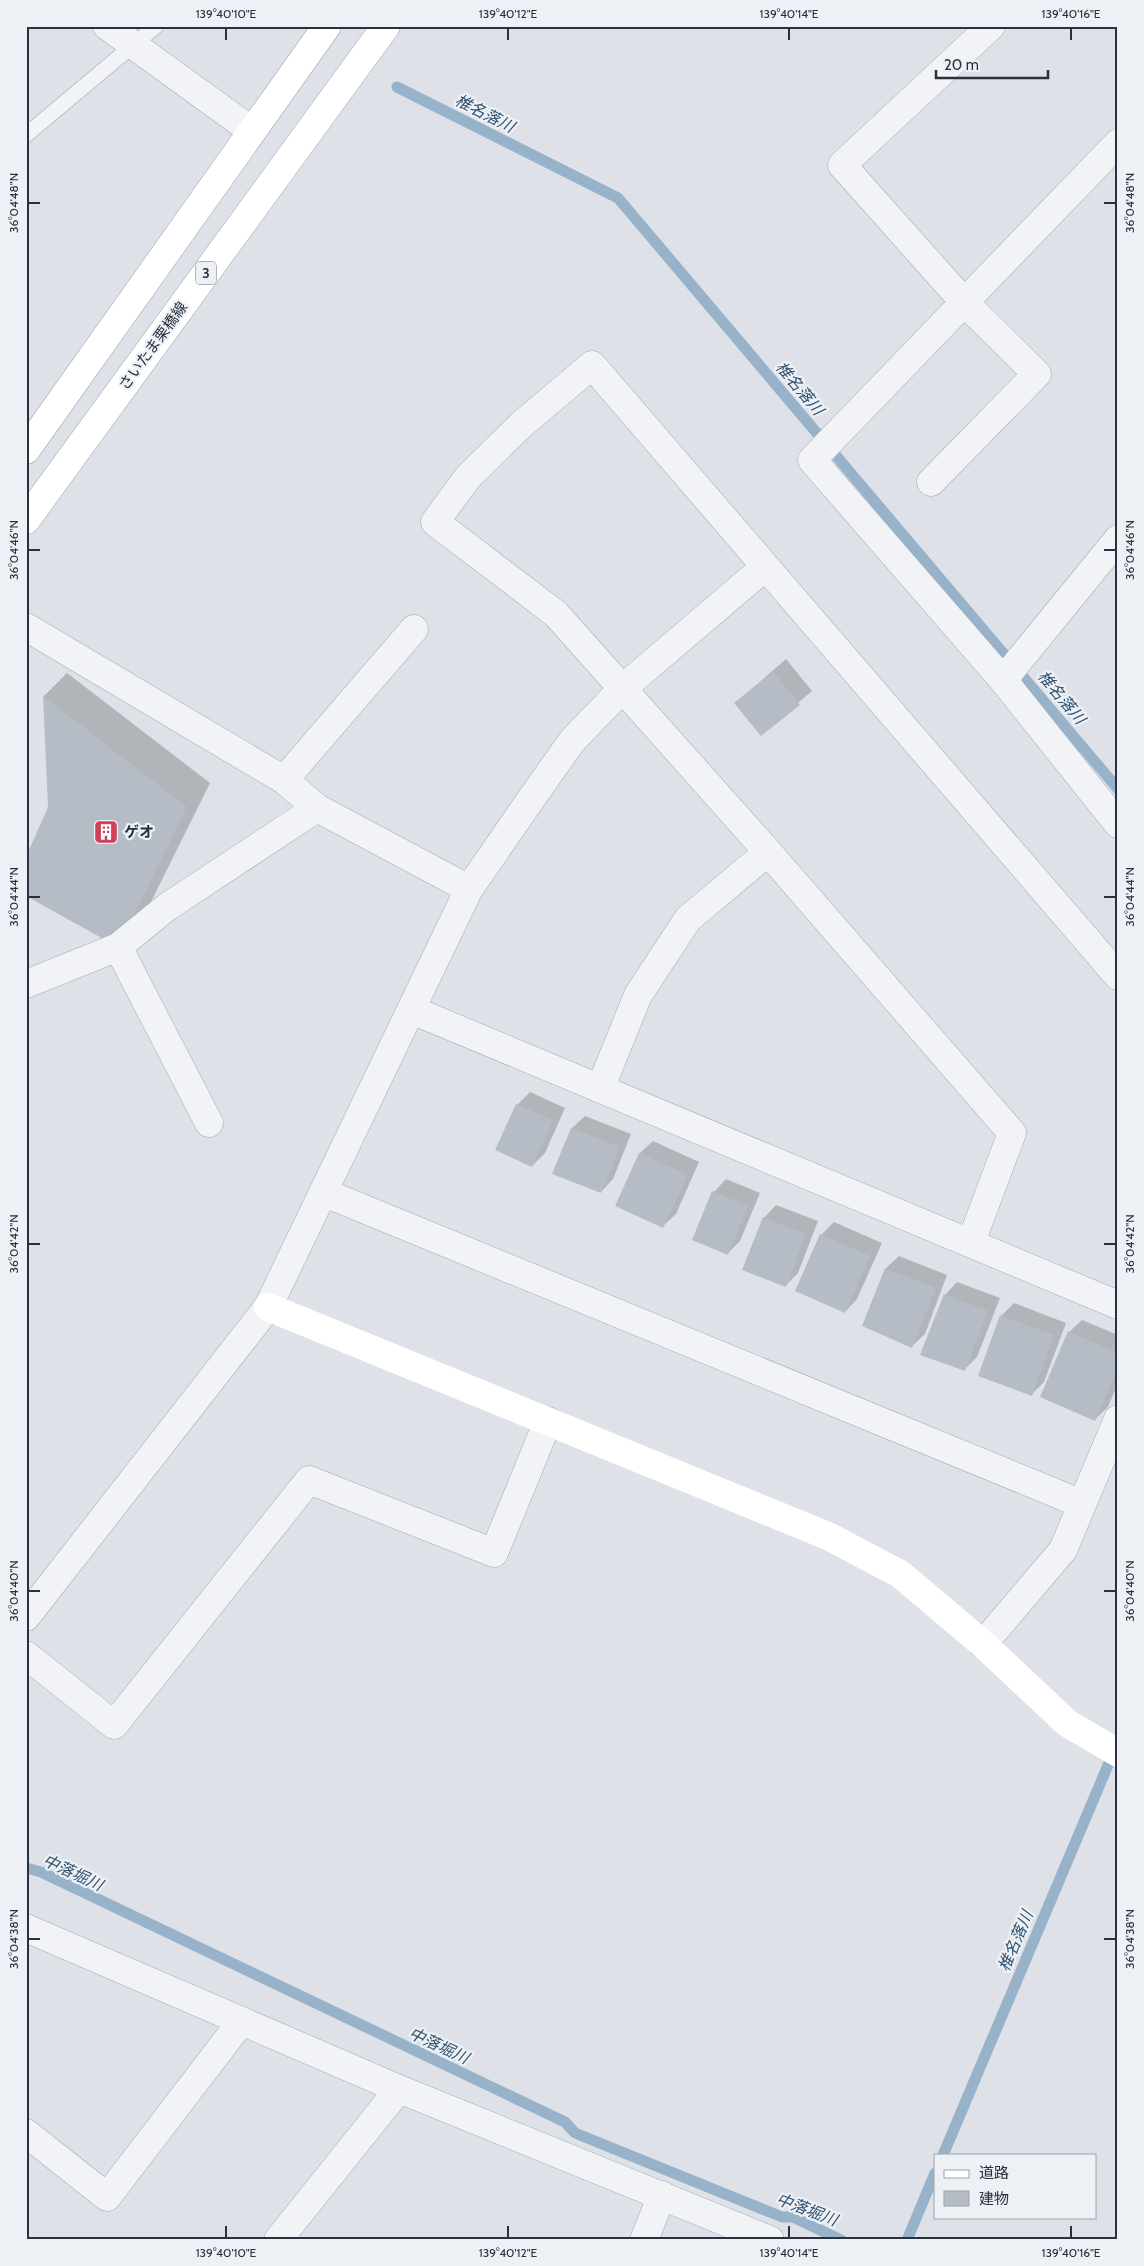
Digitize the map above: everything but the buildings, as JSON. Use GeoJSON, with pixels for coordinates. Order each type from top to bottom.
{"type":"FeatureCollection","features":[{"type":"Feature","properties":{"kind":"main road"},"geometry":{"type":"LineString","coordinates":[[26,450],[327,26]]}},
{"type":"Feature","properties":{"kind":"main road","name":"さいたま栗橋線"},"geometry":{"type":"LineString","coordinates":[[26,520],[386,26]]}},
{"type":"Feature","properties":{"kind":"main road"},"geometry":{"type":"LineString","coordinates":[[268,1307],[828,1536],[900,1574],[983,1644],[1067,1723],[1118,1753]]}},
{"type":"Feature","properties":{"kind":"street"},"geometry":{"type":"LineString","coordinates":[[107,26],[252,131]]}},
{"type":"Feature","properties":{"kind":"street"},"geometry":{"type":"LineString","coordinates":[[931,482],[1037,374],[964,302],[842,165],[991,26]]}},
{"type":"Feature","properties":{"kind":"street"},"geometry":{"type":"LineString","coordinates":[[1118,143],[812,460],[1003,680],[1118,824]]}},
{"type":"Feature","properties":{"kind":"street"},"geometry":{"type":"LineString","coordinates":[[971,1242],[1012,1133],[768,852],[556,614],[435,522],[468,477],[521,425],[592,366],[1118,976]]}},
{"type":"Feature","properties":{"kind":"street"},"geometry":{"type":"LineString","coordinates":[[1003,680],[1118,539]]}},
{"type":"Feature","properties":{"kind":"street"},"geometry":{"type":"LineString","coordinates":[[26,1617],[268,1307],[325,1193],[469,889],[572,741],[623,688],[765,567]]}},
{"type":"Feature","properties":{"kind":"street"},"geometry":{"type":"LineString","coordinates":[[26,627],[284,780],[317,808],[469,889]]}},
{"type":"Feature","properties":{"kind":"street"},"geometry":{"type":"LineString","coordinates":[[284,780],[414,629]]}},
{"type":"Feature","properties":{"kind":"street"},"geometry":{"type":"LineString","coordinates":[[26,984],[118,947],[167,907],[317,808]]}},
{"type":"Feature","properties":{"kind":"street"},"geometry":{"type":"LineString","coordinates":[[600,1089],[638,995],[672,941],[688,919],[768,852]]}},
{"type":"Feature","properties":{"kind":"street"},"geometry":{"type":"LineString","coordinates":[[118,947],[209,1123]]}},
{"type":"Feature","properties":{"kind":"street"},"geometry":{"type":"LineString","coordinates":[[412,1010],[1118,1305]]}},
{"type":"Feature","properties":{"kind":"street"},"geometry":{"type":"LineString","coordinates":[[325,1193],[1082,1504]]}},
{"type":"Feature","properties":{"kind":"street"},"geometry":{"type":"LineString","coordinates":[[983,1644],[1063,1550],[1118,1419]]}},
{"type":"Feature","properties":{"kind":"street"},"geometry":{"type":"LineString","coordinates":[[26,1655],[114,1725],[309,1480],[494,1552],[548,1421]]}},
{"type":"Feature","properties":{"kind":"street"},"geometry":{"type":"LineString","coordinates":[[26,1928],[399,2089],[770,2240]]}},
{"type":"Feature","properties":{"kind":"street"},"geometry":{"type":"LineString","coordinates":[[26,2133],[108,2197],[241,2022]]}},
{"type":"Feature","properties":{"kind":"street"},"geometry":{"type":"LineString","coordinates":[[278,2240],[399,2089]]}},
{"type":"Feature","properties":{"kind":"street"},"geometry":{"type":"LineString","coordinates":[[644,2240],[662,2195]]}},
{"type":"Feature","properties":{"kind":"lane"},"geometry":{"type":"LineString","coordinates":[[26,135],[156,26]]}},
{"type":"Feature","properties":{"kind":"waterway","name":"椎名落川"},"geometry":{"type":"LineString","coordinates":[[397,87],[618,198],[1118,789]]}},
{"type":"Feature","properties":{"kind":"waterway","name":"椎名落川"},"geometry":{"type":"LineString","coordinates":[[943,2154],[1114,1751]]}},
{"type":"Feature","properties":{"kind":"waterway","name":"中落堀川"},"geometry":{"type":"LineString","coordinates":[[26,1868],[41,1872],[565,2122],[575,2133],[782,2217],[793,2217],[841,2240]]}},
{"type":"Feature","properties":{"kind":"waterway","name":"椎名落川"},"geometry":{"type":"LineString","coordinates":[[907,2240],[934,2175]]}},
{"type":"Feature","properties":{"kind":"place","name":"ゲオ"},"geometry":{"type":"Point","coordinates":[106,832]}}]}
